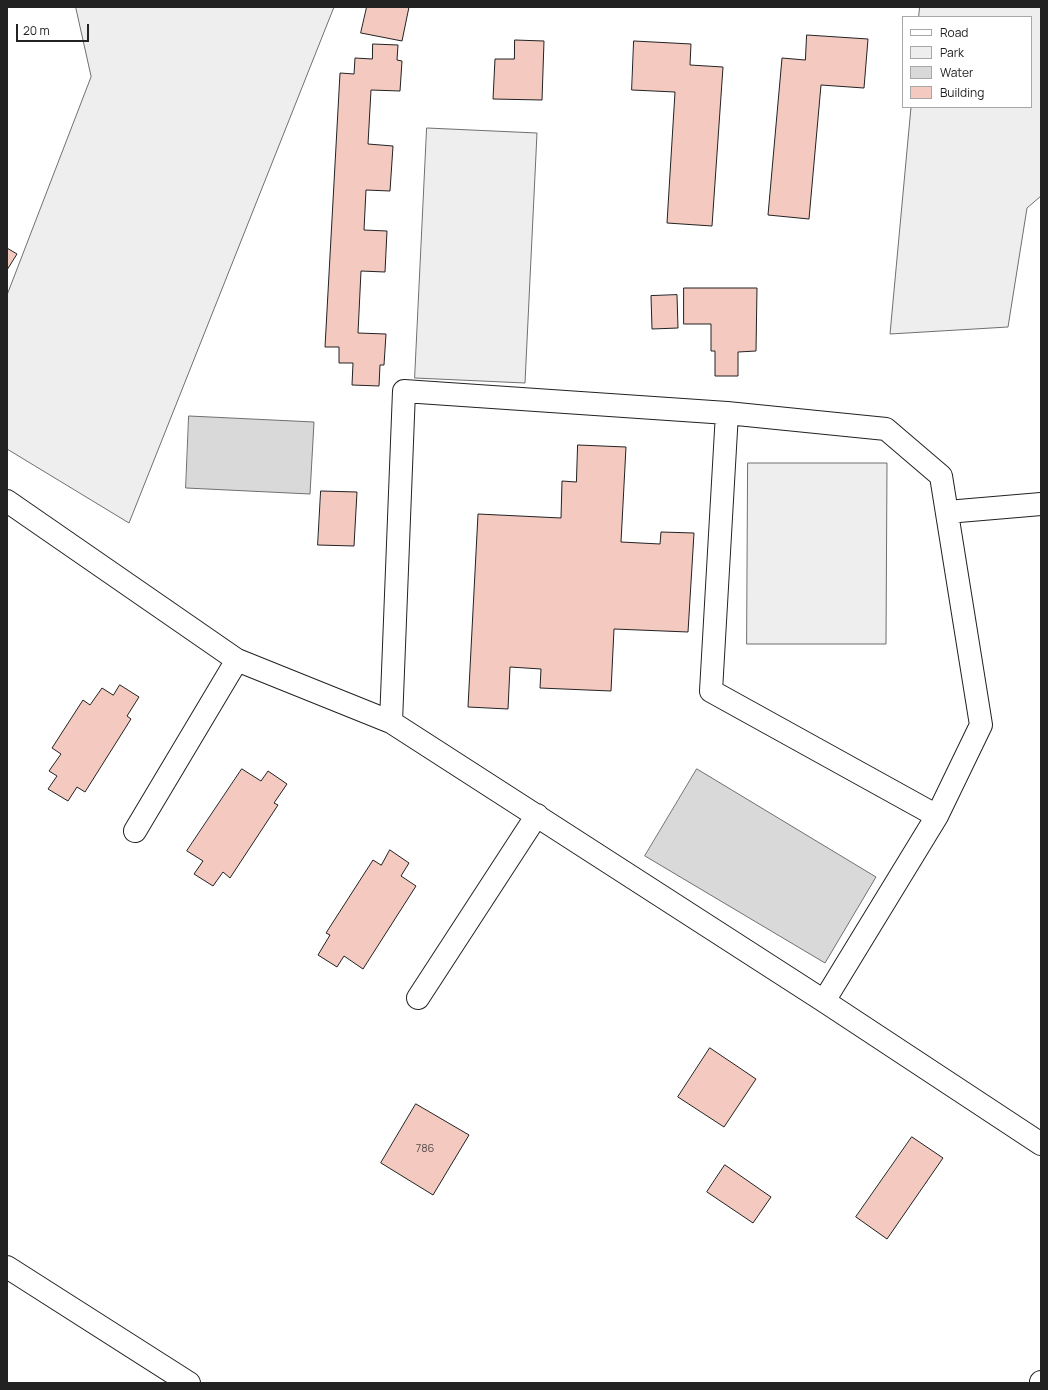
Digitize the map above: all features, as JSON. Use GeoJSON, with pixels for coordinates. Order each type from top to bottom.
{"type":"FeatureCollection","features":[{"type":"Feature","properties":{"kind":"street"},"geometry":{"type":"LineString","coordinates":[[391,722],[404,391],[727,413],[886,430],[941,476],[981,725],[937,816],[824,1001]]}},
{"type":"Feature","properties":{"kind":"street"},"geometry":{"type":"LineString","coordinates":[[727,413],[711,691],[937,816]]}},
{"type":"Feature","properties":{"kind":"street"},"geometry":{"type":"LineString","coordinates":[[7,501],[237,660],[391,722],[824,1001],[1041,1144]]}},
{"type":"Feature","properties":{"kind":"street"},"geometry":{"type":"LineString","coordinates":[[947,512],[1041,504]]}},
{"type":"Feature","properties":{"kind":"street"},"geometry":{"type":"LineString","coordinates":[[135,831],[237,660]]}},
{"type":"Feature","properties":{"kind":"street"},"geometry":{"type":"LineString","coordinates":[[418,998],[537,815]]}},
{"type":"Feature","properties":{"kind":"street"},"geometry":{"type":"LineString","coordinates":[[7,1267],[189,1383]]}},
{"type":"Feature","properties":{"kind":"green space"},"geometry":{"type":"Polygon","coordinates":[[[76,7],[334,7],[129,523],[7,449],[7,295],[91,77],[76,7]]]}},
{"type":"Feature","properties":{"kind":"green space"},"geometry":{"type":"Polygon","coordinates":[[[920,7],[1041,7],[1041,196],[1027,208],[1008,327],[890,334],[911,108],[1032,108],[1032,16],[919,16],[920,7]]]}},
{"type":"Feature","properties":{"kind":"green space"},"geometry":{"type":"Polygon","coordinates":[[[427,128],[537,133],[525,383],[415,378],[427,128]]]}},
{"type":"Feature","properties":{"kind":"green space"},"geometry":{"type":"Polygon","coordinates":[[[748,463],[887,463],[886,644],[747,644],[748,463]]]}},
{"type":"Feature","properties":{"kind":"water"},"geometry":{"type":"Polygon","coordinates":[[[189,416],[314,422],[310,494],[186,488],[189,416]]]}},
{"type":"Feature","properties":{"kind":"water"},"geometry":{"type":"Polygon","coordinates":[[[697,769],[876,877],[825,963],[645,856],[697,769]]]}},
{"type":"Feature","properties":{"kind":"building"},"geometry":{"type":"Polygon","coordinates":[[[367,7],[409,7],[402,41],[361,33],[367,7]]]}},
{"type":"Feature","properties":{"kind":"building"},"geometry":{"type":"Polygon","coordinates":[[[807,35],[868,39],[864,88],[821,85],[809,219],[768,215],[782,58],[805,60],[807,35]]]}},
{"type":"Feature","properties":{"kind":"building"},"geometry":{"type":"Polygon","coordinates":[[[515,40],[544,41],[542,100],[493,99],[495,59],[514,59],[515,40]]]}},
{"type":"Feature","properties":{"kind":"building"},"geometry":{"type":"Polygon","coordinates":[[[634,41],[691,44],[690,65],[723,67],[712,226],[667,223],[675,92],[632,90],[634,41]]]}},
{"type":"Feature","properties":{"kind":"building"},"geometry":{"type":"Polygon","coordinates":[[[373,44],[398,45],[397,60],[402,61],[400,91],[371,90],[368,144],[393,146],[390,191],[366,190],[364,230],[387,231],[385,272],[361,271],[358,333],[386,334],[384,365],[380,365],[379,386],[352,385],[353,363],[339,363],[339,347],[325,347],[340,73],[354,74],[355,58],[372,59],[373,44]]]}},
{"type":"Feature","properties":{"kind":"building"},"geometry":{"type":"Polygon","coordinates":[[[7,248],[17,254],[7,270],[7,248]]]}},
{"type":"Feature","properties":{"kind":"building"},"geometry":{"type":"Polygon","coordinates":[[[684,288],[757,288],[756,351],[738,352],[738,376],[715,376],[715,351],[711,351],[711,324],[684,324],[684,288]]]}},
{"type":"Feature","properties":{"kind":"building"},"geometry":{"type":"Polygon","coordinates":[[[677,295],[678,328],[652,329],[651,296],[677,295]]]}},
{"type":"Feature","properties":{"kind":"building"},"geometry":{"type":"Polygon","coordinates":[[[578,445],[626,447],[621,542],[660,544],[661,532],[694,533],[688,632],[614,629],[611,691],[540,688],[541,669],[510,667],[508,709],[468,707],[478,514],[561,518],[562,481],[576,482],[578,445]]]}},
{"type":"Feature","properties":{"kind":"building"},"geometry":{"type":"Polygon","coordinates":[[[321,491],[357,492],[354,546],[318,545],[321,491]]]}},
{"type":"Feature","properties":{"kind":"building"},"geometry":{"type":"Polygon","coordinates":[[[120,685],[139,697],[127,716],[131,719],[85,792],[77,787],[68,801],[48,789],[57,776],[49,771],[61,754],[52,748],[83,700],[90,705],[102,688],[113,695],[120,685]]]}},
{"type":"Feature","properties":{"kind":"building"},"geometry":{"type":"Polygon","coordinates":[[[242,769],[261,781],[268,771],[287,784],[274,803],[278,805],[230,878],[223,872],[213,886],[194,874],[203,861],[187,851],[242,769]]]}},
{"type":"Feature","properties":{"kind":"building"},"geometry":{"type":"Polygon","coordinates":[[[390,850],[409,863],[401,876],[416,886],[363,969],[344,956],[337,967],[318,955],[330,935],[326,933],[373,860],[381,865],[390,850]]]}},
{"type":"Feature","properties":{"kind":"building"},"geometry":{"type":"Polygon","coordinates":[[[710,1048],[756,1079],[724,1127],[678,1097],[710,1048]]]}},
{"type":"Feature","properties":{"kind":"building"},"geometry":{"type":"Polygon","coordinates":[[[416,1104],[469,1135],[433,1195],[381,1163],[416,1104]]]}},
{"type":"Feature","properties":{"kind":"building"},"geometry":{"type":"Polygon","coordinates":[[[912,1137],[943,1158],[887,1239],[856,1217],[912,1137]]]}},
{"type":"Feature","properties":{"kind":"building"},"geometry":{"type":"Polygon","coordinates":[[[725,1165],[771,1197],[753,1223],[707,1192],[725,1165]]]}}]}
